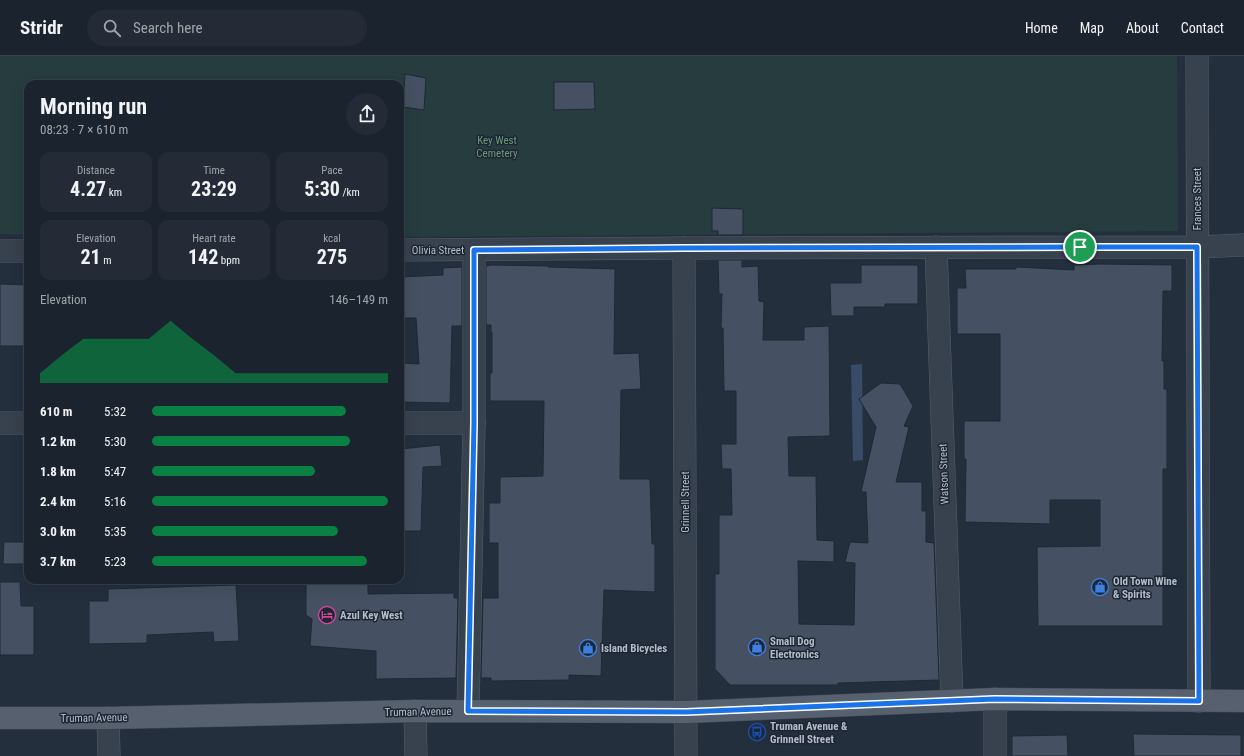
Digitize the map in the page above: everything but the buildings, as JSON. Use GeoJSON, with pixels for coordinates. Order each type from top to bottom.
{"type":"FeatureCollection","features":[{"type":"Feature","properties":{"kind":"main road","name":"Truman Avenue"},"geometry":{"type":"LineString","coordinates":[[0,718],[108,718],[416,711],[686,712],[995,699],[1244,701]]}},
{"type":"Feature","properties":{"kind":"street","name":"Frances Street"},"geometry":{"type":"LineString","coordinates":[[1197,56],[1199,701]]}},
{"type":"Feature","properties":{"kind":"street","name":"Olivia Street"},"geometry":{"type":"LineString","coordinates":[[404,250],[1197,247],[1244,245]]}},
{"type":"Feature","properties":{"kind":"street","name":"Watson Street"},"geometry":{"type":"LineString","coordinates":[[936,247],[952,701]]}},
{"type":"Feature","properties":{"kind":"street","name":"Grinnell Street"},"geometry":{"type":"LineString","coordinates":[[684,248],[686,756]]}},
{"type":"Feature","properties":{"kind":"street"},"geometry":{"type":"LineString","coordinates":[[0,251],[24,250]]}},
{"type":"Feature","properties":{"kind":"street"},"geometry":{"type":"LineString","coordinates":[[468,711],[474,423],[474,250]]}},
{"type":"Feature","properties":{"kind":"street"},"geometry":{"type":"LineString","coordinates":[[0,423],[24,423]]}},
{"type":"Feature","properties":{"kind":"street"},"geometry":{"type":"LineString","coordinates":[[404,423],[474,423]]}},
{"type":"Feature","properties":{"kind":"street"},"geometry":{"type":"LineString","coordinates":[[995,699],[995,756]]}},
{"type":"Feature","properties":{"kind":"street"},"geometry":{"type":"LineString","coordinates":[[416,711],[416,756]]}},
{"type":"Feature","properties":{"kind":"street"},"geometry":{"type":"LineString","coordinates":[[108,718],[109,756]]}},
{"type":"Feature","properties":{"kind":"green space","name":"Key West Cemetery"},"geometry":{"type":"Polygon","coordinates":[[[0,56],[1177,56],[1178,231],[404,237],[404,80],[24,80],[24,235],[0,234],[0,56]]]}},
{"type":"Feature","properties":{"kind":"water"},"geometry":{"type":"Polygon","coordinates":[[[862,364],[863,460],[853,461],[851,365],[862,364]]]}},
{"type":"Feature","properties":{"kind":"place","name":"Old Town Wine & Spirits"},"geometry":{"type":"Point","coordinates":[1100,587]}},
{"type":"Feature","properties":{"kind":"place","name":"Azul Key West"},"geometry":{"type":"Point","coordinates":[327,615]}},
{"type":"Feature","properties":{"kind":"place","name":"Small Dog Electronics"},"geometry":{"type":"Point","coordinates":[757,647]}},
{"type":"Feature","properties":{"kind":"place","name":"Island Bicycles"},"geometry":{"type":"Point","coordinates":[588,648]}},
{"type":"Feature","properties":{"kind":"place","name":"Truman Avenue & Grinnell Street"},"geometry":{"type":"Point","coordinates":[757,732]}},
{"type":"Feature","properties":{"kind":"route"},"geometry":{"type":"LineString","coordinates":[[1080,247],[1197,247],[1199,701],[995,699],[686,712],[468,711],[474,423],[474,250],[1080,247]]}}]}
